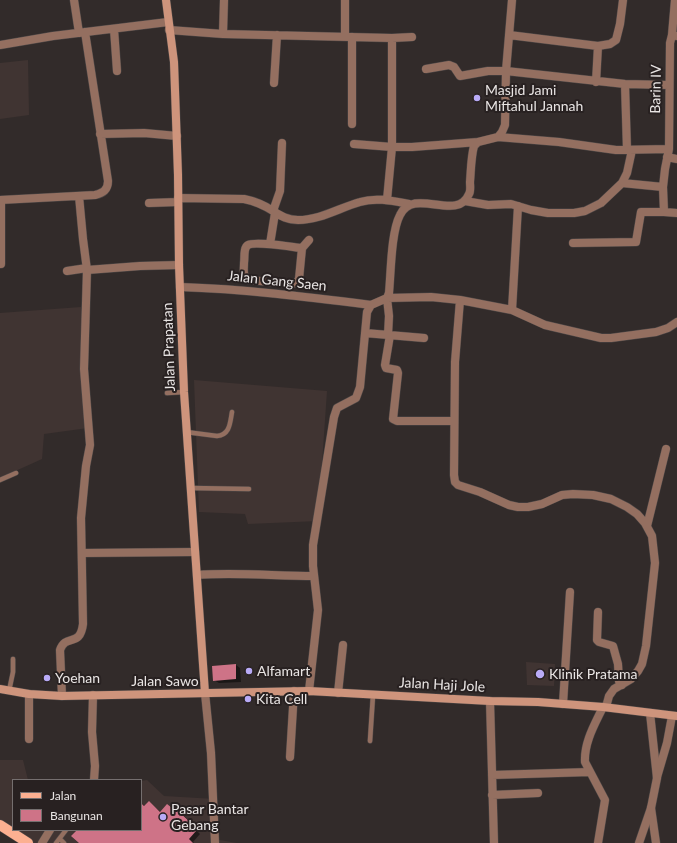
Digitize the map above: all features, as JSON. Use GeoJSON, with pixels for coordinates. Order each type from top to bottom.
{"type":"FeatureCollection","features":[{"type":"Feature","properties":{"kind":"main road","name":"Jalan Prapatan"},"geometry":{"type":"LineString","coordinates":[[166,0],[174,62],[184,392],[205,693]]}},
{"type":"Feature","properties":{"kind":"main road","name":"Jalan Sawo"},"geometry":{"type":"LineString","coordinates":[[0,689],[29,694],[62,696],[205,693]]}},
{"type":"Feature","properties":{"kind":"main road","name":"Jalan Haji Jole"},"geometry":{"type":"LineString","coordinates":[[205,693],[309,691],[563,704],[605,707],[675,716]]}},
{"type":"Feature","properties":{"kind":"main road"},"geometry":{"type":"LineString","coordinates":[[0,825],[28,843]]}},
{"type":"Feature","properties":{"kind":"street"},"geometry":{"type":"LineString","coordinates":[[1,264],[0,200],[98,194],[104,192],[107,188],[108,181],[100,134],[82,32],[74,0]]}},
{"type":"Feature","properties":{"kind":"street"},"geometry":{"type":"LineString","coordinates":[[223,34],[224,0]]}},
{"type":"Feature","properties":{"kind":"street"},"geometry":{"type":"LineString","coordinates":[[345,0],[352,124]]}},
{"type":"Feature","properties":{"kind":"street"},"geometry":{"type":"LineString","coordinates":[[498,137],[505,125],[506,71],[512,0]]}},
{"type":"Feature","properties":{"kind":"street"},"geometry":{"type":"LineString","coordinates":[[509,35],[598,46],[610,44],[616,40],[623,0]]}},
{"type":"Feature","properties":{"kind":"street","name":"Barin IV"},"geometry":{"type":"LineString","coordinates":[[664,212],[663,187],[668,153],[670,51],[674,35],[675,0]]}},
{"type":"Feature","properties":{"kind":"street"},"geometry":{"type":"LineString","coordinates":[[0,45],[82,32],[169,26],[223,34],[392,38],[412,37]]}},
{"type":"Feature","properties":{"kind":"street"},"geometry":{"type":"LineString","coordinates":[[114,29],[117,71]]}},
{"type":"Feature","properties":{"kind":"street"},"geometry":{"type":"LineString","coordinates":[[274,84],[277,35]]}},
{"type":"Feature","properties":{"kind":"street"},"geometry":{"type":"LineString","coordinates":[[387,200],[392,147],[392,38]]}},
{"type":"Feature","properties":{"kind":"street"},"geometry":{"type":"LineString","coordinates":[[596,82],[598,46]]}},
{"type":"Feature","properties":{"kind":"street"},"geometry":{"type":"LineString","coordinates":[[426,69],[449,65],[454,67],[460,76],[488,71],[506,71],[596,82],[670,85]]}},
{"type":"Feature","properties":{"kind":"street"},"geometry":{"type":"LineString","coordinates":[[465,200],[488,205],[504,204],[518,206],[548,213],[574,213],[585,211],[601,203],[622,183],[627,173],[629,150],[625,84]]}},
{"type":"Feature","properties":{"kind":"street"},"geometry":{"type":"LineString","coordinates":[[100,134],[144,133],[176,136]]}},
{"type":"Feature","properties":{"kind":"street"},"geometry":{"type":"LineString","coordinates":[[354,144],[412,148],[478,142],[498,137],[668,153],[677,159]]}},
{"type":"Feature","properties":{"kind":"street"},"geometry":{"type":"LineString","coordinates":[[149,203],[178,200],[244,199],[253,201],[281,217],[288,219],[312,219],[361,202],[387,200],[409,204],[415,202],[444,206],[458,204],[465,200],[470,194],[472,152],[474,146],[478,142]]}},
{"type":"Feature","properties":{"kind":"street"},"geometry":{"type":"LineString","coordinates":[[270,244],[274,212],[280,191],[282,144]]}},
{"type":"Feature","properties":{"kind":"street"},"geometry":{"type":"LineString","coordinates":[[622,183],[663,187]]}},
{"type":"Feature","properties":{"kind":"street"},"geometry":{"type":"LineString","coordinates":[[62,696],[60,650],[66,641],[79,637],[83,628],[81,518],[86,466],[90,445],[84,369],[87,269],[79,196]]}},
{"type":"Feature","properties":{"kind":"street"},"geometry":{"type":"LineString","coordinates":[[409,204],[399,215],[392,258],[389,293],[387,298],[389,335],[385,365],[386,368],[396,370],[398,373],[393,419],[397,421],[454,422]]}},
{"type":"Feature","properties":{"kind":"street"},"geometry":{"type":"LineString","coordinates":[[512,310],[518,206]]}},
{"type":"Feature","properties":{"kind":"street"},"geometry":{"type":"LineString","coordinates":[[573,243],[636,242],[641,212],[677,213]]}},
{"type":"Feature","properties":{"kind":"street"},"geometry":{"type":"LineString","coordinates":[[302,248],[270,244],[248,245],[245,249],[245,278],[249,280],[278,283],[293,284],[297,282],[299,279],[302,248],[309,240]]}},
{"type":"Feature","properties":{"kind":"street"},"geometry":{"type":"LineString","coordinates":[[67,270],[179,265]]}},
{"type":"Feature","properties":{"kind":"street","name":"Jalan Gang Saen"},"geometry":{"type":"LineString","coordinates":[[180,287],[217,288],[371,304]]}},
{"type":"Feature","properties":{"kind":"street"},"geometry":{"type":"LineString","coordinates":[[309,691],[318,610],[314,576],[313,545],[334,417],[337,408],[356,398],[360,387],[367,312],[371,304],[387,298],[432,297],[460,300],[512,310],[544,325],[601,338],[656,332],[668,328],[677,322]]}},
{"type":"Feature","properties":{"kind":"street"},"geometry":{"type":"LineString","coordinates":[[460,300],[455,362],[455,482],[458,485],[480,492],[509,505],[518,507],[536,506],[562,495],[572,494],[611,499],[637,514],[645,523],[652,536],[655,563],[646,646],[642,664],[638,671],[630,679],[614,689],[609,696],[605,707],[589,736],[584,755],[585,762],[605,800],[598,843]]}},
{"type":"Feature","properties":{"kind":"street"},"geometry":{"type":"LineString","coordinates":[[365,333],[424,338]]}},
{"type":"Feature","properties":{"kind":"street"},"geometry":{"type":"LineString","coordinates":[[647,526],[666,450]]}},
{"type":"Feature","properties":{"kind":"street"},"geometry":{"type":"LineString","coordinates":[[82,553],[195,552]]}},
{"type":"Feature","properties":{"kind":"street"},"geometry":{"type":"LineString","coordinates":[[197,575],[247,573],[314,576]]}},
{"type":"Feature","properties":{"kind":"street"},"geometry":{"type":"LineString","coordinates":[[563,704],[570,592]]}},
{"type":"Feature","properties":{"kind":"street"},"geometry":{"type":"LineString","coordinates":[[598,612],[597,640],[613,646],[618,661],[619,681],[622,685]]}},
{"type":"Feature","properties":{"kind":"street"},"geometry":{"type":"LineString","coordinates":[[338,693],[344,645]]}},
{"type":"Feature","properties":{"kind":"street"},"geometry":{"type":"LineString","coordinates":[[290,757],[294,691]]}},
{"type":"Feature","properties":{"kind":"street","name":"Jalan Sawo"},"geometry":{"type":"LineString","coordinates":[[205,693],[211,753],[215,843]]}},
{"type":"Feature","properties":{"kind":"street"},"geometry":{"type":"LineString","coordinates":[[29,694],[29,739]]}},
{"type":"Feature","properties":{"kind":"street"},"geometry":{"type":"LineString","coordinates":[[92,695],[94,779]]}},
{"type":"Feature","properties":{"kind":"street"},"geometry":{"type":"LineString","coordinates":[[490,701],[494,843]]}},
{"type":"Feature","properties":{"kind":"street"},"geometry":{"type":"LineString","coordinates":[[650,713],[657,778]]}},
{"type":"Feature","properties":{"kind":"street"},"geometry":{"type":"LineString","coordinates":[[639,843],[651,808],[657,778],[675,716]]}},
{"type":"Feature","properties":{"kind":"street"},"geometry":{"type":"LineString","coordinates":[[492,776],[590,772]]}},
{"type":"Feature","properties":{"kind":"street"},"geometry":{"type":"LineString","coordinates":[[492,795],[538,792]]}},
{"type":"Feature","properties":{"kind":"street"},"geometry":{"type":"LineString","coordinates":[[651,808],[656,843]]}},
{"type":"Feature","properties":{"kind":"street"},"geometry":{"type":"LineString","coordinates":[[42,843],[49,831]]}},
{"type":"Feature","properties":{"kind":"lane"},"geometry":{"type":"LineString","coordinates":[[167,393],[184,392]]}},
{"type":"Feature","properties":{"kind":"lane"},"geometry":{"type":"LineString","coordinates":[[186,432],[222,436],[229,427],[232,412]]}},
{"type":"Feature","properties":{"kind":"lane"},"geometry":{"type":"LineString","coordinates":[[0,480],[16,473]]}},
{"type":"Feature","properties":{"kind":"lane"},"geometry":{"type":"LineString","coordinates":[[190,488],[249,489]]}},
{"type":"Feature","properties":{"kind":"lane"},"geometry":{"type":"LineString","coordinates":[[9,691],[13,672],[13,659]]}},
{"type":"Feature","properties":{"kind":"lane"},"geometry":{"type":"LineString","coordinates":[[370,741],[373,695]]}},
{"type":"Feature","properties":{"kind":"lane"},"geometry":{"type":"LineString","coordinates":[[64,843],[58,841],[65,831]]}},
{"type":"Feature","properties":{"kind":"shaded area"},"geometry":{"type":"Polygon","coordinates":[[[28,60],[29,115],[0,119],[0,63],[28,60]]]}},
{"type":"Feature","properties":{"kind":"shaded area"},"geometry":{"type":"Polygon","coordinates":[[[81,307],[88,428],[44,434],[42,459],[0,478],[0,313],[81,307]]]}},
{"type":"Feature","properties":{"kind":"shaded area"},"geometry":{"type":"Polygon","coordinates":[[[194,380],[327,391],[318,521],[248,524],[245,514],[199,512],[194,380]]]}},
{"type":"Feature","properties":{"kind":"shaded area","name":"Klinik Pratama"},"geometry":{"type":"Polygon","coordinates":[[[526,662],[555,664],[554,686],[527,685],[526,662]]]}},
{"type":"Feature","properties":{"kind":"shaded area"},"geometry":{"type":"Polygon","coordinates":[[[0,760],[23,760],[28,779],[12,779],[12,831],[142,831],[142,781],[147,780],[164,796],[215,799],[214,839],[237,843],[21,843],[0,830],[0,760]]]}},
{"type":"Feature","properties":{"kind":"building"},"geometry":{"type":"Polygon","coordinates":[[[236,664],[236,679],[213,681],[212,666],[236,664]]]}},
{"type":"Feature","properties":{"kind":"building","name":"Pasar Bantar Gebang"},"geometry":{"type":"Polygon","coordinates":[[[149,801],[160,812],[167,804],[176,811],[177,810],[191,823],[190,825],[196,831],[189,839],[193,843],[79,843],[71,836],[76,831],[142,831],[142,804],[144,806],[149,801]]]}},
{"type":"Feature","properties":{"kind":"place","name":"Masjid Jami Miftahul Jannah"},"geometry":{"type":"Point","coordinates":[477,98]}},
{"type":"Feature","properties":{"kind":"place","name":"Alfamart"},"geometry":{"type":"Point","coordinates":[249,671]}},
{"type":"Feature","properties":{"kind":"place","name":"Klinik Pratama"},"geometry":{"type":"Point","coordinates":[540,674]}},
{"type":"Feature","properties":{"kind":"place","name":"Yoehan"},"geometry":{"type":"Point","coordinates":[47,678]}},
{"type":"Feature","properties":{"kind":"place","name":"Kita Cell"},"geometry":{"type":"Point","coordinates":[248,699]}},
{"type":"Feature","properties":{"kind":"place","name":"Pasar Bantar Gebang"},"geometry":{"type":"Point","coordinates":[163,817]}}]}
